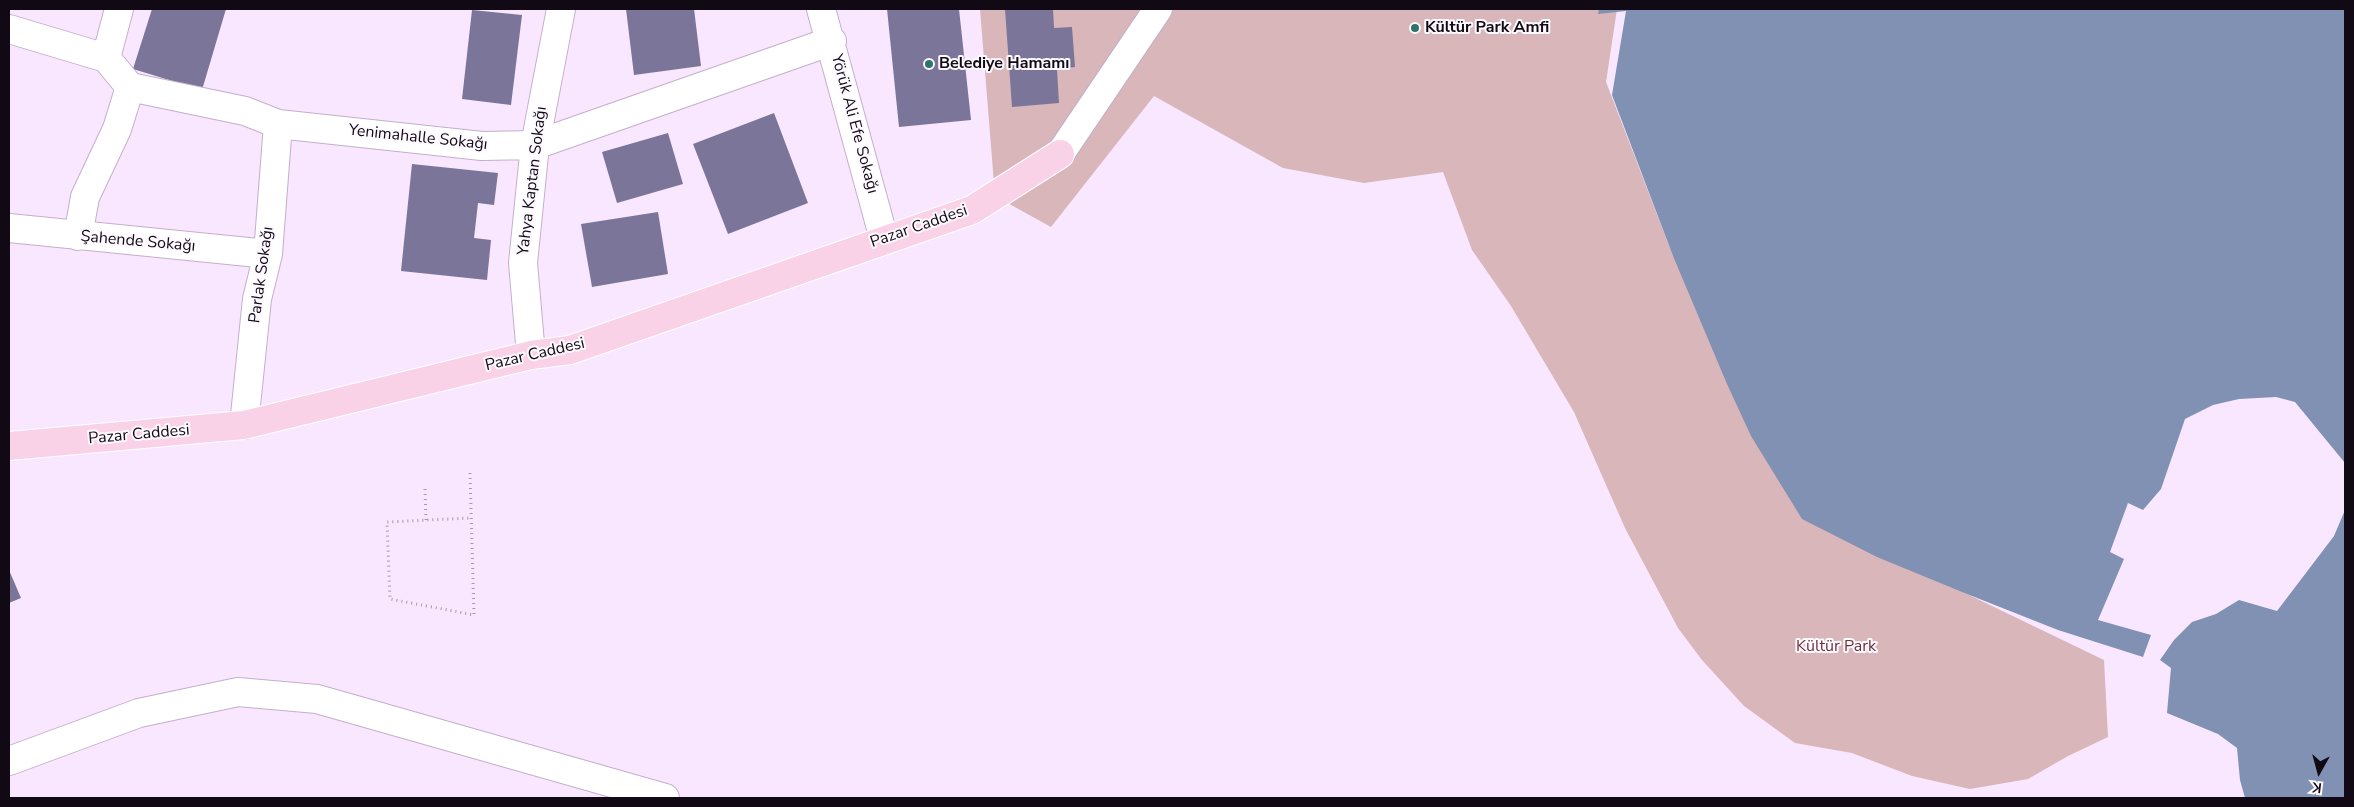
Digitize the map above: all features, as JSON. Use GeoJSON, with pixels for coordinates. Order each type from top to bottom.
{"type":"FeatureCollection","features":[{"type":"Feature","properties":{"kind":"main road","name":"Pazar Caddesi"},"geometry":{"type":"LineString","coordinates":[[9,446],[244,425],[531,355],[570,350],[884,239],[972,210],[1060,154]]}},
{"type":"Feature","properties":{"kind":"street"},"geometry":{"type":"LineString","coordinates":[[106,58],[119,9]]}},
{"type":"Feature","properties":{"kind":"street","name":"Yahya Kaptan Sokağı"},"geometry":{"type":"LineString","coordinates":[[531,355],[523,263],[535,145],[560,9]]}},
{"type":"Feature","properties":{"kind":"street","name":"Yörük Ali Efe Sokağı"},"geometry":{"type":"LineString","coordinates":[[822,9],[884,239]]}},
{"type":"Feature","properties":{"kind":"street"},"geometry":{"type":"LineString","coordinates":[[1060,154],[1150,12]]}},
{"type":"Feature","properties":{"kind":"street"},"geometry":{"type":"LineString","coordinates":[[9,29],[106,58],[130,86],[117,129],[85,197],[78,236]]}},
{"type":"Feature","properties":{"kind":"street","name":"Yenimahalle Sokağı"},"geometry":{"type":"LineString","coordinates":[[130,86],[245,111],[278,124],[482,146],[535,145],[832,41]]}},
{"type":"Feature","properties":{"kind":"street","name":"Parlak Sokağı"},"geometry":{"type":"LineString","coordinates":[[244,425],[257,299],[268,254],[278,124]]}},
{"type":"Feature","properties":{"kind":"street","name":"Şahende Sokağı"},"geometry":{"type":"LineString","coordinates":[[9,228],[268,254]]}},
{"type":"Feature","properties":{"kind":"street"},"geometry":{"type":"LineString","coordinates":[[9,761],[139,713],[238,692],[317,699],[665,798]]}},
{"type":"Feature","properties":{"kind":"path"},"geometry":{"type":"LineString","coordinates":[[470,473],[474,615],[390,599],[388,522],[471,518]]}},
{"type":"Feature","properties":{"kind":"path"},"geometry":{"type":"LineString","coordinates":[[425,489],[426,520]]}},
{"type":"Feature","properties":{"kind":"green space","name":"Kültür Park"},"geometry":{"type":"Polygon","coordinates":[[[980,9],[1617,9],[1606,82],[1673,256],[1967,594],[2104,660],[2108,737],[2068,756],[2028,779],[1970,789],[1912,776],[1852,753],[1795,743],[1744,706],[1702,660],[1678,628],[1625,528],[1574,412],[1511,306],[1472,250],[1443,172],[1364,183],[1283,168],[1154,96],[1051,227],[995,196],[980,9]]]}},
{"type":"Feature","properties":{"kind":"water"},"geometry":{"type":"Polygon","coordinates":[[[1599,9],[2345,9],[2345,463],[2295,402],[2276,397],[2239,399],[2213,405],[2185,419],[2161,489],[2143,510],[2128,503],[2110,552],[2124,559],[2098,620],[2151,635],[2143,657],[2058,630],[1967,594],[1877,557],[1802,519],[1751,436],[1727,384],[1673,256],[1612,95],[1626,11],[1598,14],[1599,9]]]}},
{"type":"Feature","properties":{"kind":"water"},"geometry":{"type":"Polygon","coordinates":[[[2345,510],[2345,798],[2245,798],[2240,780],[2237,748],[2218,734],[2167,713],[2171,668],[2160,660],[2174,640],[2192,622],[2216,614],[2239,600],[2277,611],[2334,536],[2345,510]]]}},
{"type":"Feature","properties":{"kind":"building"},"geometry":{"type":"Polygon","coordinates":[[[152,9],[226,9],[202,90],[133,69],[152,9]]]}},
{"type":"Feature","properties":{"kind":"building"},"geometry":{"type":"Polygon","coordinates":[[[626,9],[694,9],[701,66],[634,75],[626,9]]]}},
{"type":"Feature","properties":{"kind":"building","name":"Belediye Hamamı"},"geometry":{"type":"Polygon","coordinates":[[[887,9],[959,9],[971,120],[899,127],[887,9]]]}},
{"type":"Feature","properties":{"kind":"building"},"geometry":{"type":"Polygon","coordinates":[[[1005,9],[1053,9],[1054,28],[1072,27],[1075,67],[1057,69],[1059,103],[1012,107],[1005,9]]]}},
{"type":"Feature","properties":{"kind":"building"},"geometry":{"type":"Polygon","coordinates":[[[472,10],[522,15],[511,105],[462,99],[472,10]]]}},
{"type":"Feature","properties":{"kind":"building"},"geometry":{"type":"Polygon","coordinates":[[[774,113],[808,203],[728,234],[693,144],[774,113]]]}},
{"type":"Feature","properties":{"kind":"building"},"geometry":{"type":"Polygon","coordinates":[[[668,133],[683,184],[617,203],[602,152],[668,133]]]}},
{"type":"Feature","properties":{"kind":"building"},"geometry":{"type":"Polygon","coordinates":[[[412,164],[498,173],[494,205],[478,203],[474,238],[491,240],[487,280],[401,271],[412,164]]]}},
{"type":"Feature","properties":{"kind":"building"},"geometry":{"type":"Polygon","coordinates":[[[658,212],[668,274],[592,287],[581,224],[658,212]]]}},
{"type":"Feature","properties":{"kind":"building"},"geometry":{"type":"Polygon","coordinates":[[[9,570],[21,598],[9,603],[9,570]]]}},
{"type":"Feature","properties":{"kind":"place","name":"Kültür Park Amfi"},"geometry":{"type":"Point","coordinates":[1415,28]}},
{"type":"Feature","properties":{"kind":"place","name":"Belediye Hamamı"},"geometry":{"type":"Point","coordinates":[929,64]}}]}
